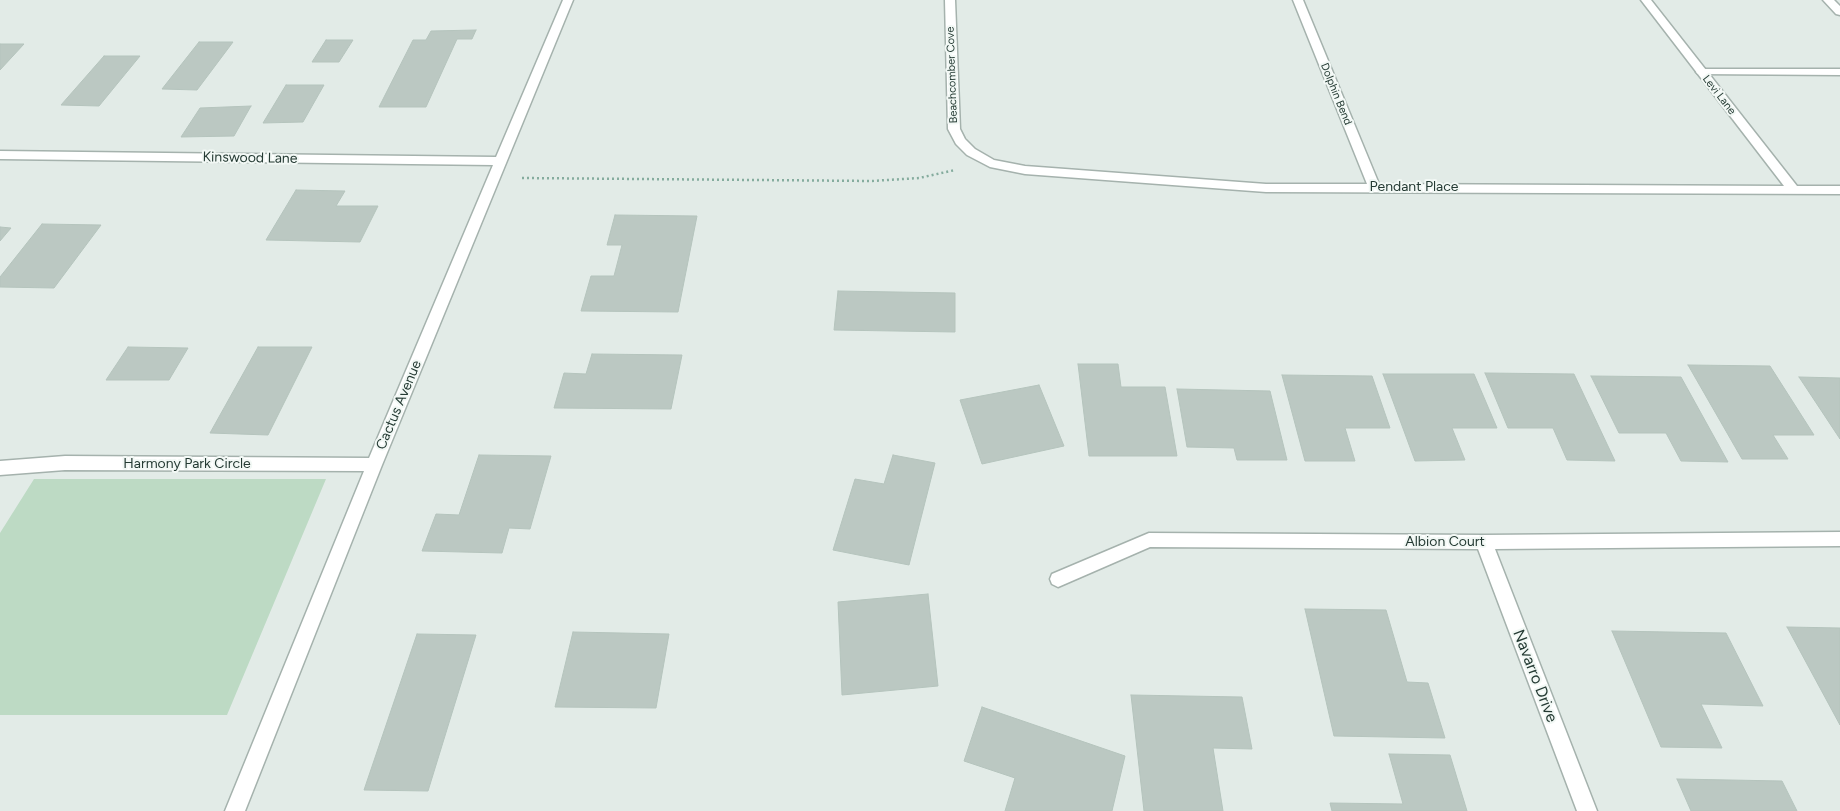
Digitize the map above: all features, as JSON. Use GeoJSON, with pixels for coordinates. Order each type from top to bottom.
{"type":"FeatureCollection","features":[{"type":"Feature","properties":{"kind":"street","name":"Cactus Avenue"},"geometry":{"type":"LineString","coordinates":[[235,811],[374,466],[568,0]]}},
{"type":"Feature","properties":{"kind":"street","name":"Beachcomber Cove"},"geometry":{"type":"LineString","coordinates":[[950,0],[954,129],[960,141],[971,152],[990,163]]}},
{"type":"Feature","properties":{"kind":"street","name":"Dolphin Bend"},"geometry":{"type":"LineString","coordinates":[[1298,0],[1374,187]]}},
{"type":"Feature","properties":{"kind":"street","name":"Levi Lane"},"geometry":{"type":"LineString","coordinates":[[1646,0],[1793,189]]}},
{"type":"Feature","properties":{"kind":"street"},"geometry":{"type":"LineString","coordinates":[[1828,0],[1840,12]]}},
{"type":"Feature","properties":{"kind":"street"},"geometry":{"type":"LineString","coordinates":[[1702,72],[1840,72]]}},
{"type":"Feature","properties":{"kind":"street","name":"Kinswood Lane"},"geometry":{"type":"LineString","coordinates":[[0,155],[500,161]]}},
{"type":"Feature","properties":{"kind":"street","name":"Pendant Place"},"geometry":{"type":"LineString","coordinates":[[990,163],[1025,170],[1266,188],[1840,190]]}},
{"type":"Feature","properties":{"kind":"street","name":"Harmony Park Circle"},"geometry":{"type":"LineString","coordinates":[[0,468],[65,463],[374,466]]}},
{"type":"Feature","properties":{"kind":"street","name":"Albion Court"},"geometry":{"type":"LineString","coordinates":[[1058,579],[1149,540],[1484,542],[1840,539]]}},
{"type":"Feature","properties":{"kind":"street","name":"Navarro Drive"},"geometry":{"type":"LineString","coordinates":[[1484,542],[1587,811]]}},
{"type":"Feature","properties":{"kind":"path"},"geometry":{"type":"LineString","coordinates":[[494,177],[872,181],[919,178],[990,163]]}},
{"type":"Feature","properties":{"kind":"green space"},"geometry":{"type":"Polygon","coordinates":[[[34,479],[326,479],[227,715],[0,715],[0,533],[34,479]]]}},
{"type":"Feature","properties":{"kind":"building"},"geometry":{"type":"Polygon","coordinates":[[[476,30],[472,39],[457,39],[426,107],[379,107],[413,40],[426,40],[431,31],[476,30]]]}},
{"type":"Feature","properties":{"kind":"building"},"geometry":{"type":"Polygon","coordinates":[[[326,40],[353,40],[339,62],[312,62],[326,40]]]}},
{"type":"Feature","properties":{"kind":"building"},"geometry":{"type":"Polygon","coordinates":[[[199,42],[233,42],[197,90],[162,89],[199,42]]]}},
{"type":"Feature","properties":{"kind":"building"},"geometry":{"type":"Polygon","coordinates":[[[0,44],[24,44],[0,70],[0,44]]]}},
{"type":"Feature","properties":{"kind":"building"},"geometry":{"type":"Polygon","coordinates":[[[104,56],[140,56],[99,106],[61,105],[104,56]]]}},
{"type":"Feature","properties":{"kind":"building"},"geometry":{"type":"Polygon","coordinates":[[[286,85],[324,85],[303,122],[263,123],[286,85]]]}},
{"type":"Feature","properties":{"kind":"building"},"geometry":{"type":"Polygon","coordinates":[[[251,106],[234,136],[181,137],[200,108],[251,106]]]}},
{"type":"Feature","properties":{"kind":"building"},"geometry":{"type":"Polygon","coordinates":[[[296,190],[345,191],[336,206],[378,206],[360,242],[266,240],[296,190]]]}},
{"type":"Feature","properties":{"kind":"building"},"geometry":{"type":"Polygon","coordinates":[[[615,215],[697,216],[678,312],[581,311],[591,276],[614,276],[622,245],[607,245],[615,215]]]}},
{"type":"Feature","properties":{"kind":"building"},"geometry":{"type":"Polygon","coordinates":[[[42,224],[101,225],[54,288],[0,287],[0,277],[42,224]]]}},
{"type":"Feature","properties":{"kind":"building"},"geometry":{"type":"Polygon","coordinates":[[[0,227],[11,228],[0,241],[0,227]]]}},
{"type":"Feature","properties":{"kind":"building"},"geometry":{"type":"Polygon","coordinates":[[[838,291],[955,293],[955,332],[834,330],[838,291]]]}},
{"type":"Feature","properties":{"kind":"building"},"geometry":{"type":"Polygon","coordinates":[[[128,347],[188,348],[169,380],[106,380],[128,347]]]}},
{"type":"Feature","properties":{"kind":"building"},"geometry":{"type":"Polygon","coordinates":[[[258,347],[312,347],[268,435],[210,433],[258,347]]]}},
{"type":"Feature","properties":{"kind":"building"},"geometry":{"type":"Polygon","coordinates":[[[592,354],[682,355],[671,409],[554,408],[564,373],[586,374],[592,354]]]}},
{"type":"Feature","properties":{"kind":"building"},"geometry":{"type":"Polygon","coordinates":[[[1078,364],[1118,364],[1121,387],[1165,387],[1177,456],[1089,456],[1078,364]]]}},
{"type":"Feature","properties":{"kind":"building"},"geometry":{"type":"Polygon","coordinates":[[[1688,365],[1770,366],[1814,435],[1773,435],[1788,459],[1742,459],[1688,365]]]}},
{"type":"Feature","properties":{"kind":"building"},"geometry":{"type":"Polygon","coordinates":[[[1485,373],[1574,374],[1615,461],[1567,460],[1553,428],[1508,428],[1485,373]]]}},
{"type":"Feature","properties":{"kind":"building"},"geometry":{"type":"Polygon","coordinates":[[[1383,374],[1474,374],[1497,428],[1452,428],[1465,460],[1415,461],[1383,374]]]}},
{"type":"Feature","properties":{"kind":"building"},"geometry":{"type":"Polygon","coordinates":[[[1282,375],[1372,376],[1390,428],[1345,428],[1355,461],[1305,461],[1282,375]]]}},
{"type":"Feature","properties":{"kind":"building"},"geometry":{"type":"Polygon","coordinates":[[[1591,376],[1681,377],[1728,462],[1681,461],[1666,433],[1619,433],[1591,376]]]}},
{"type":"Feature","properties":{"kind":"building"},"geometry":{"type":"Polygon","coordinates":[[[1799,377],[1840,378],[1840,439],[1799,377]]]}},
{"type":"Feature","properties":{"kind":"building"},"geometry":{"type":"Polygon","coordinates":[[[1039,385],[1064,446],[982,464],[960,400],[1039,385]]]}},
{"type":"Feature","properties":{"kind":"building"},"geometry":{"type":"Polygon","coordinates":[[[1177,389],[1270,391],[1287,460],[1237,460],[1234,448],[1187,447],[1177,389]]]}},
{"type":"Feature","properties":{"kind":"building"},"geometry":{"type":"Polygon","coordinates":[[[479,455],[551,456],[530,529],[509,528],[502,553],[422,551],[436,514],[459,515],[479,455]]]}},
{"type":"Feature","properties":{"kind":"building"},"geometry":{"type":"Polygon","coordinates":[[[893,455],[935,463],[909,565],[833,550],[855,479],[884,484],[893,455]]]}},
{"type":"Feature","properties":{"kind":"building"},"geometry":{"type":"Polygon","coordinates":[[[928,594],[938,686],[842,695],[838,602],[928,594]]]}},
{"type":"Feature","properties":{"kind":"building"},"geometry":{"type":"Polygon","coordinates":[[[1305,609],[1386,610],[1407,682],[1428,683],[1445,738],[1334,736],[1305,609]]]}},
{"type":"Feature","properties":{"kind":"building"},"geometry":{"type":"Polygon","coordinates":[[[1787,627],[1840,628],[1840,725],[1787,627]]]}},
{"type":"Feature","properties":{"kind":"building"},"geometry":{"type":"Polygon","coordinates":[[[1612,631],[1726,633],[1763,706],[1701,704],[1722,748],[1661,747],[1612,631]]]}},
{"type":"Feature","properties":{"kind":"building"},"geometry":{"type":"Polygon","coordinates":[[[573,632],[669,634],[656,708],[555,707],[573,632]]]}},
{"type":"Feature","properties":{"kind":"building"},"geometry":{"type":"Polygon","coordinates":[[[417,634],[476,635],[428,791],[364,790],[417,634]]]}},
{"type":"Feature","properties":{"kind":"building"},"geometry":{"type":"Polygon","coordinates":[[[1131,695],[1242,697],[1252,749],[1213,748],[1223,811],[1144,811],[1131,695]]]}},
{"type":"Feature","properties":{"kind":"building"},"geometry":{"type":"Polygon","coordinates":[[[982,707],[1125,756],[1112,811],[1005,811],[1015,778],[964,761],[982,707]]]}},
{"type":"Feature","properties":{"kind":"building"},"geometry":{"type":"Polygon","coordinates":[[[1389,754],[1450,755],[1467,811],[1332,811],[1330,803],[1403,804],[1389,754]]]}},
{"type":"Feature","properties":{"kind":"building"},"geometry":{"type":"Polygon","coordinates":[[[1677,779],[1782,781],[1797,811],[1691,811],[1677,779]]]}}]}
